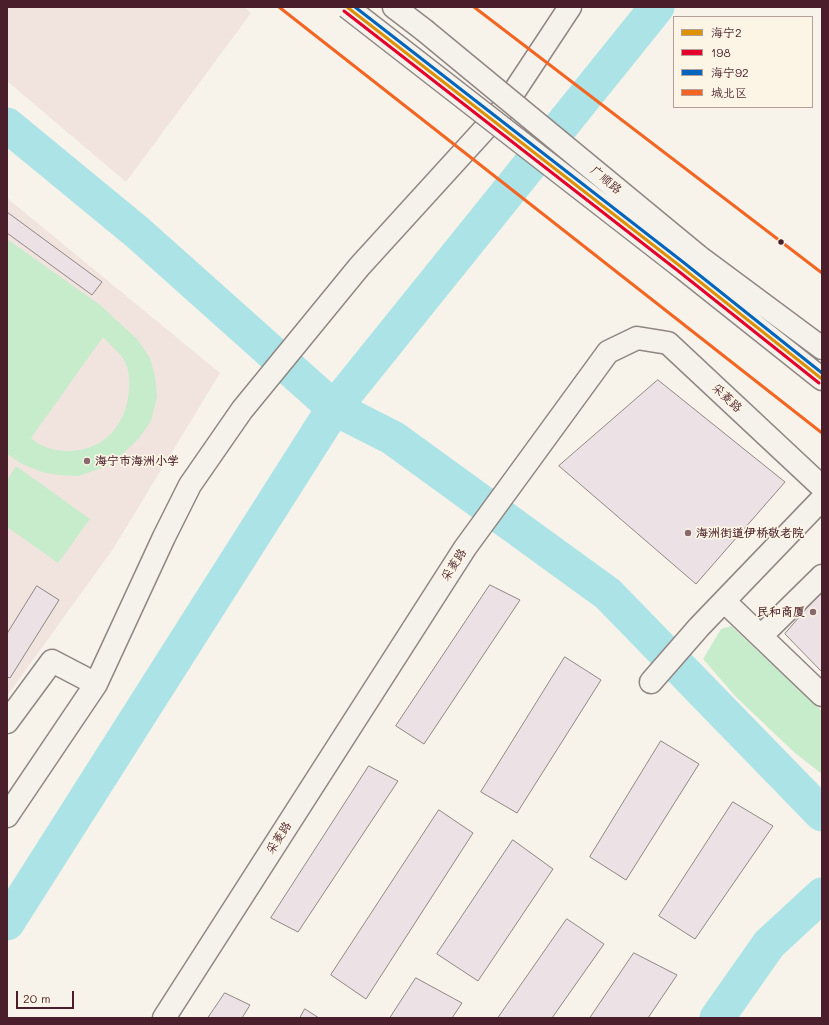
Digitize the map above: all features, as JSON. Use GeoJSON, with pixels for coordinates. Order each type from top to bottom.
{"type":"FeatureCollection","features":[{"type":"Feature","properties":{"kind":"street"},"geometry":{"type":"LineString","coordinates":[[347,7],[689,261]]}},
{"type":"Feature","properties":{"kind":"street","name":"广顺路"},"geometry":{"type":"LineString","coordinates":[[394,7],[424,30],[822,379]]}},
{"type":"Feature","properties":{"kind":"street"},"geometry":{"type":"LineString","coordinates":[[7,816],[96,684],[164,537],[190,485],[242,410],[358,267],[502,110],[570,7]]}},
{"type":"Feature","properties":{"kind":"street","name":"广顺路"},"geometry":{"type":"LineString","coordinates":[[689,261],[822,348]]}},
{"type":"Feature","properties":{"kind":"street","name":"采菱路"},"geometry":{"type":"LineString","coordinates":[[164,1018],[465,548],[608,352],[637,338],[668,343],[822,487]]}},
{"type":"Feature","properties":{"kind":"street"},"geometry":{"type":"LineString","coordinates":[[651,682],[699,627],[822,499]]}},
{"type":"Feature","properties":{"kind":"street"},"geometry":{"type":"LineString","coordinates":[[761,636],[822,576]]}},
{"type":"Feature","properties":{"kind":"street"},"geometry":{"type":"LineString","coordinates":[[724,601],[822,695]]}},
{"type":"Feature","properties":{"kind":"street"},"geometry":{"type":"LineString","coordinates":[[7,722],[52,661],[96,684]]}},
{"type":"Feature","properties":{"kind":"shaded area"},"geometry":{"type":"Polygon","coordinates":[[[7,7],[244,7],[251,13],[126,182],[7,81],[7,7]]]}},
{"type":"Feature","properties":{"kind":"shaded area","name":"海宁市海洲小学"},"geometry":{"type":"Polygon","coordinates":[[[7,198],[220,373],[113,549],[7,696],[7,198]]]}},
{"type":"Feature","properties":{"kind":"green space"},"geometry":{"type":"Polygon","coordinates":[[[7,239],[100,305],[137,339],[150,358],[155,376],[157,397],[151,421],[139,438],[108,466],[78,476],[58,475],[42,472],[22,464],[7,454],[7,239]],[[103,337],[31,438],[40,445],[63,451],[75,451],[87,448],[98,444],[115,429],[118,424],[128,400],[129,376],[123,359],[103,337]]]}},
{"type":"Feature","properties":{"kind":"green space"},"geometry":{"type":"Polygon","coordinates":[[[16,466],[90,519],[58,563],[7,527],[7,480],[16,466]]]}},
{"type":"Feature","properties":{"kind":"green space"},"geometry":{"type":"Polygon","coordinates":[[[731,626],[822,711],[822,774],[795,753],[737,698],[703,659],[721,629],[731,626]]]}},
{"type":"Feature","properties":{"kind":"building"},"geometry":{"type":"Polygon","coordinates":[[[7,212],[102,282],[92,295],[7,233],[7,212]]]}},
{"type":"Feature","properties":{"kind":"building","name":"海洲街道伊桥敬老院"},"geometry":{"type":"Polygon","coordinates":[[[658,380],[785,482],[696,584],[559,466],[658,380]]]}},
{"type":"Feature","properties":{"kind":"building"},"geometry":{"type":"Polygon","coordinates":[[[490,585],[520,600],[424,744],[396,726],[490,585]]]}},
{"type":"Feature","properties":{"kind":"building"},"geometry":{"type":"Polygon","coordinates":[[[37,586],[59,600],[10,678],[7,677],[7,634],[37,586]]]}},
{"type":"Feature","properties":{"kind":"building","name":"民和商厦"},"geometry":{"type":"Polygon","coordinates":[[[822,591],[822,672],[785,634],[822,591]]]}},
{"type":"Feature","properties":{"kind":"building"},"geometry":{"type":"Polygon","coordinates":[[[565,657],[601,680],[517,813],[481,792],[565,657]]]}},
{"type":"Feature","properties":{"kind":"building"},"geometry":{"type":"Polygon","coordinates":[[[661,741],[699,764],[626,880],[590,857],[661,741]]]}},
{"type":"Feature","properties":{"kind":"building"},"geometry":{"type":"Polygon","coordinates":[[[369,766],[398,781],[298,932],[271,918],[369,766]]]}},
{"type":"Feature","properties":{"kind":"building"},"geometry":{"type":"Polygon","coordinates":[[[733,802],[773,826],[695,939],[659,916],[733,802]]]}},
{"type":"Feature","properties":{"kind":"building"},"geometry":{"type":"Polygon","coordinates":[[[439,810],[473,833],[366,999],[331,975],[439,810]]]}},
{"type":"Feature","properties":{"kind":"building"},"geometry":{"type":"Polygon","coordinates":[[[513,840],[553,869],[478,981],[437,954],[513,840]]]}},
{"type":"Feature","properties":{"kind":"building"},"geometry":{"type":"Polygon","coordinates":[[[567,919],[604,944],[552,1018],[498,1018],[567,919]]]}},
{"type":"Feature","properties":{"kind":"building"},"geometry":{"type":"Polygon","coordinates":[[[634,953],[677,975],[648,1018],[590,1018],[634,953]]]}},
{"type":"Feature","properties":{"kind":"building"},"geometry":{"type":"Polygon","coordinates":[[[416,978],[462,1003],[452,1018],[390,1018],[416,978]]]}},
{"type":"Feature","properties":{"kind":"building"},"geometry":{"type":"Polygon","coordinates":[[[225,993],[250,1005],[242,1018],[208,1018],[225,993]]]}},
{"type":"Feature","properties":{"kind":"building"},"geometry":{"type":"Polygon","coordinates":[[[305,1009],[319,1018],[300,1018],[305,1009]]]}},
{"type":"Feature","properties":{"kind":"waterway"},"geometry":{"type":"LineString","coordinates":[[7,923],[334,408],[657,7]]}},
{"type":"Feature","properties":{"kind":"waterway"},"geometry":{"type":"LineString","coordinates":[[7,125],[137,232],[334,408],[393,438],[608,594],[822,814]]}},
{"type":"Feature","properties":{"kind":"waterway"},"geometry":{"type":"LineString","coordinates":[[717,1018],[769,944],[822,895]]}},
{"type":"Feature","properties":{"kind":"transit line","name":"城北区"},"geometry":{"type":"LineString","coordinates":[[279,7],[822,433]]}},
{"type":"Feature","properties":{"kind":"transit line","name":"海宁2"},"geometry":{"type":"LineString","coordinates":[[347,7],[680,266],[822,379]]}},
{"type":"Feature","properties":{"kind":"transit line","name":"海宁92"},"geometry":{"type":"LineString","coordinates":[[355,7],[683,262],[822,373]]}},
{"type":"Feature","properties":{"kind":"transit line","name":"城北区"},"geometry":{"type":"LineString","coordinates":[[474,7],[822,273]]}},
{"type":"Feature","properties":{"kind":"transit line","name":"198"},"geometry":{"type":"LineString","coordinates":[[344,11],[677,270],[819,383]]}},
{"type":"Feature","properties":{"kind":"place","name":"海宁市海洲小学"},"geometry":{"type":"Point","coordinates":[87,461]}},
{"type":"Feature","properties":{"kind":"place","name":"海洲街道伊桥敬老院"},"geometry":{"type":"Point","coordinates":[688,533]}},
{"type":"Feature","properties":{"kind":"place","name":"民和商厦"},"geometry":{"type":"Point","coordinates":[813,612]}}]}
